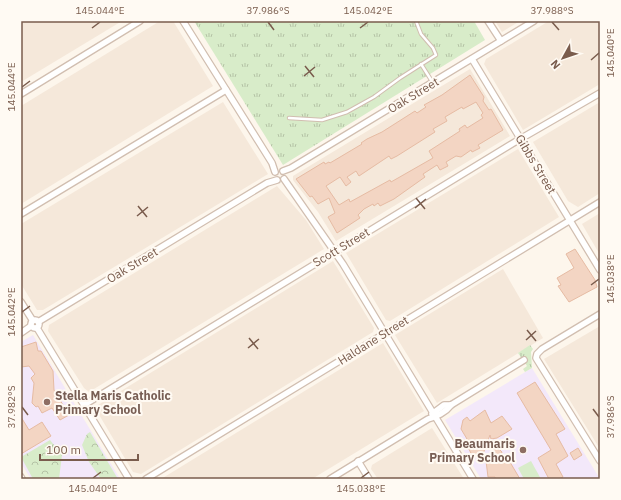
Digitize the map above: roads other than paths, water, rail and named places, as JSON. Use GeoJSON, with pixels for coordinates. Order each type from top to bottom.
{"type":"FeatureCollection","features":[{"type":"Feature","properties":{"kind":"street"},"geometry":{"type":"LineString","coordinates":[[21,94],[140,21]]}},
{"type":"Feature","properties":{"kind":"street"},"geometry":{"type":"LineString","coordinates":[[183,21],[280,176],[311,215],[386,333],[473,479]]}},
{"type":"Feature","properties":{"kind":"street"},"geometry":{"type":"LineString","coordinates":[[488,21],[500,41]]}},
{"type":"Feature","properties":{"kind":"street","name":"Oak Street"},"geometry":{"type":"LineString","coordinates":[[21,333],[534,21]]}},
{"type":"Feature","properties":{"kind":"street","name":"Gibbs Street"},"geometry":{"type":"LineString","coordinates":[[472,59],[600,270]]}},
{"type":"Feature","properties":{"kind":"street"},"geometry":{"type":"LineString","coordinates":[[21,214],[226,90]]}},
{"type":"Feature","properties":{"kind":"street","name":"Scott Street"},"geometry":{"type":"LineString","coordinates":[[84,405],[334,251],[600,93]]}},
{"type":"Feature","properties":{"kind":"street","name":"Haldane Street"},"geometry":{"type":"LineString","coordinates":[[146,479],[600,202]]}},
{"type":"Feature","properties":{"kind":"street"},"geometry":{"type":"LineString","coordinates":[[21,302],[129,479]]}},
{"type":"Feature","properties":{"kind":"street"},"geometry":{"type":"LineString","coordinates":[[600,314],[542,349],[537,354],[538,363],[600,461]]}},
{"type":"Feature","properties":{"kind":"street"},"geometry":{"type":"LineString","coordinates":[[330,479],[434,414],[447,410],[451,404],[524,360]]}},
{"type":"Feature","properties":{"kind":"street"},"geometry":{"type":"LineString","coordinates":[[358,462],[369,479]]}},
{"type":"Feature","properties":{"kind":"lane"},"geometry":{"type":"LineString","coordinates":[[289,118],[322,120],[347,112],[374,97],[436,55],[433,48],[421,34],[416,21]]}},
{"type":"Feature","properties":{"kind":"lane"},"geometry":{"type":"LineString","coordinates":[[421,64],[433,83]]}},
{"type":"Feature","properties":{"kind":"place","name":"Stella Maris Catholic Primary School"},"geometry":{"type":"Point","coordinates":[47,402]}},
{"type":"Feature","properties":{"kind":"place","name":"Beaumaris Primary School"},"geometry":{"type":"Point","coordinates":[523,450]}}]}
